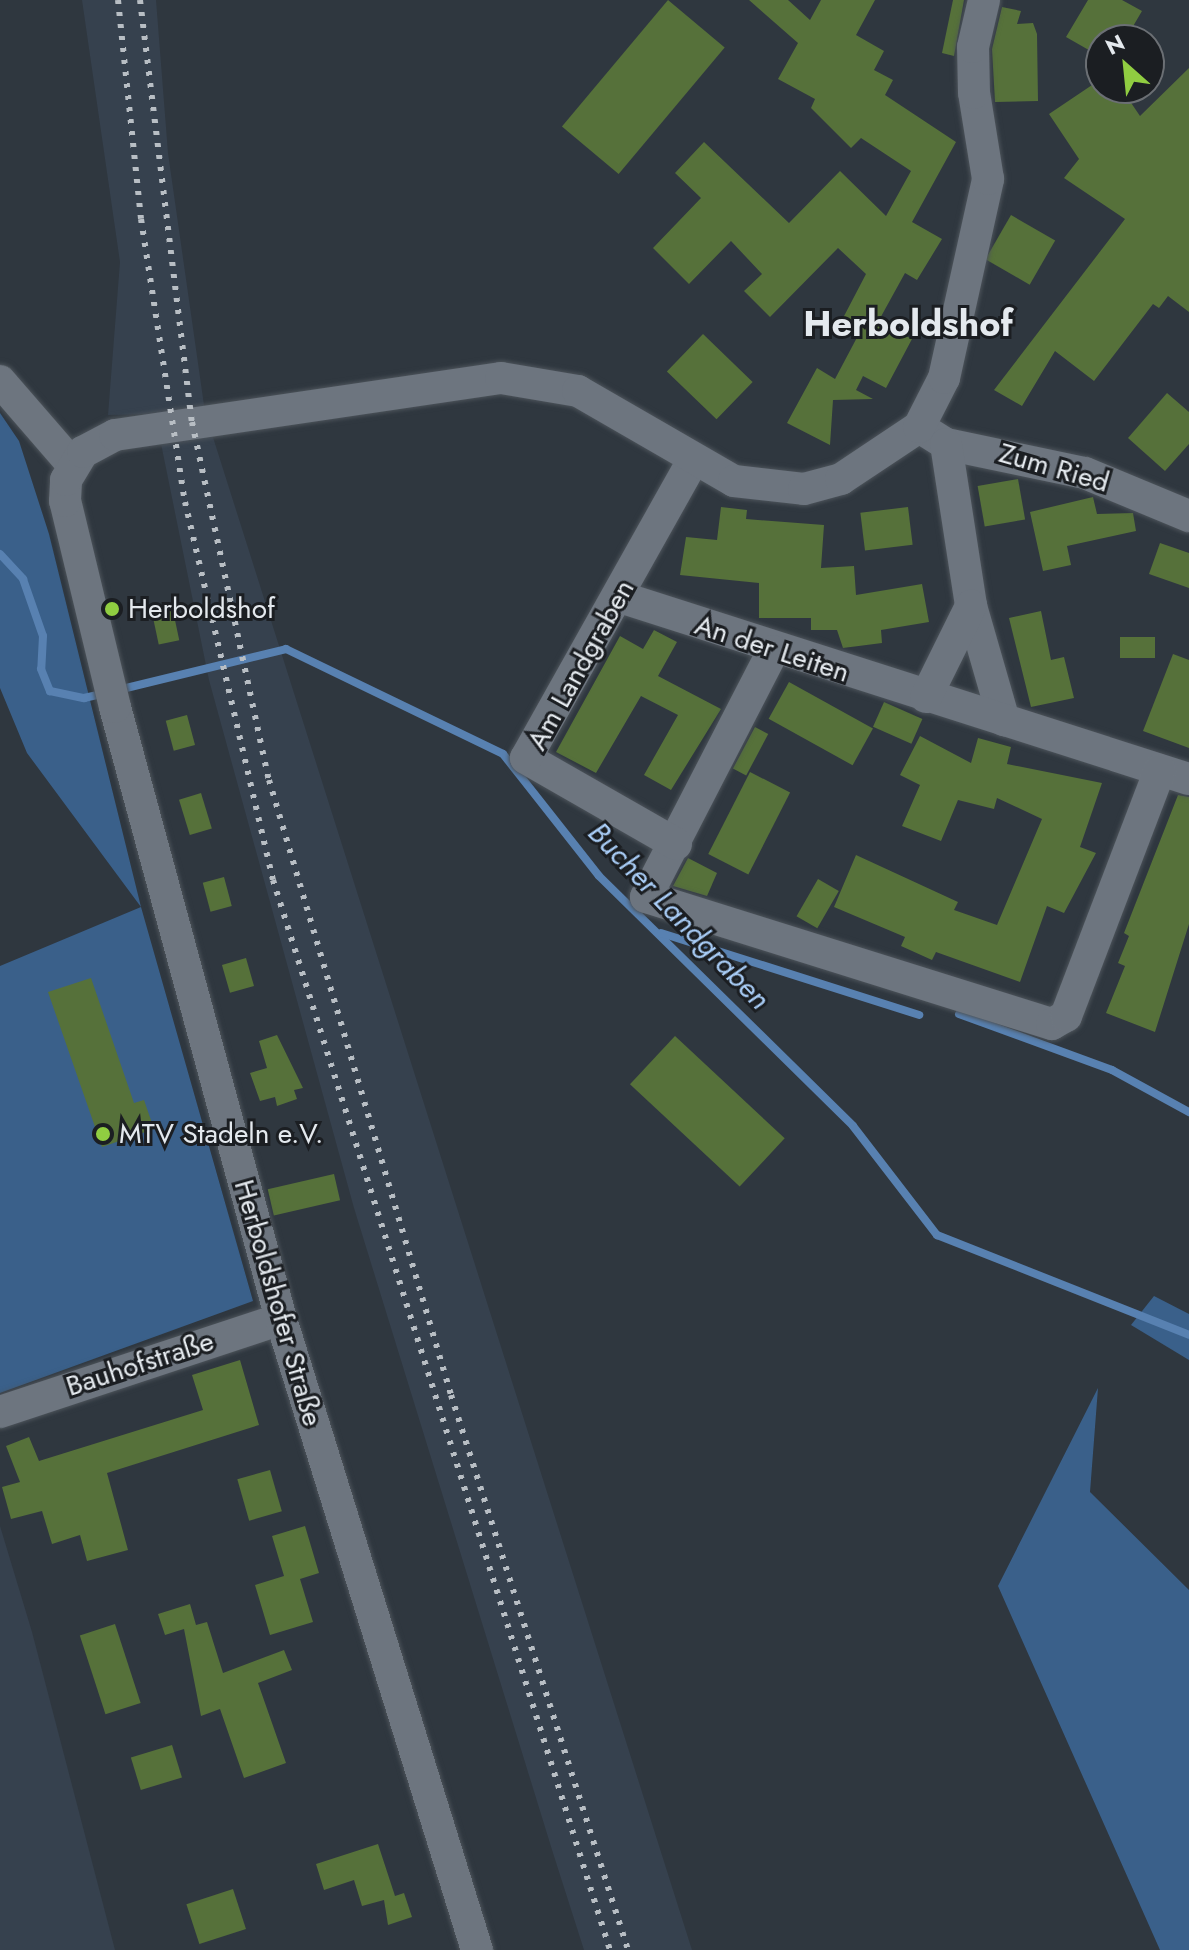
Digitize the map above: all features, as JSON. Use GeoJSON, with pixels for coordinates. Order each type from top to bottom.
{"type":"FeatureCollection","features":[{"type":"Feature","properties":{"kind":"street"},"geometry":{"type":"LineString","coordinates":[[0,381],[72,464],[107,439],[142,430],[501,378],[578,391],[692,462],[766,489],[804,489],[841,479],[919,427],[944,378],[988,179],[974,93],[984,0]]}},
{"type":"Feature","properties":{"kind":"street","name":"Zum Ried"},"geometry":{"type":"LineString","coordinates":[[919,427],[946,444],[1085,473],[1189,516]]}},
{"type":"Feature","properties":{"kind":"street"},"geometry":{"type":"LineString","coordinates":[[946,444],[971,606],[1004,720]]}},
{"type":"Feature","properties":{"kind":"street","name":"Am Landgraben"},"geometry":{"type":"LineString","coordinates":[[676,844],[526,758],[620,597],[692,462]]}},
{"type":"Feature","properties":{"kind":"street","name":"Herboldshofer Straße"},"geometry":{"type":"LineString","coordinates":[[72,464],[65,501],[99,644],[281,1319],[477,1950]]}},
{"type":"Feature","properties":{"kind":"street","name":"An der Leiten"},"geometry":{"type":"LineString","coordinates":[[620,597],[773,651],[1174,774],[1066,1016],[1052,1024],[646,897],[676,844]]}},
{"type":"Feature","properties":{"kind":"street"},"geometry":{"type":"LineString","coordinates":[[926,697],[971,606]]}},
{"type":"Feature","properties":{"kind":"street"},"geometry":{"type":"LineString","coordinates":[[676,844],[773,651]]}},
{"type":"Feature","properties":{"kind":"street","name":"Bauhofstraße"},"geometry":{"type":"LineString","coordinates":[[0,1412],[281,1319]]}},
{"type":"Feature","properties":{"kind":"shaded area"},"geometry":{"type":"Polygon","coordinates":[[[82,0],[156,0],[168,153],[205,412],[692,1950],[584,1950],[553,1853],[354,1208],[209,680],[155,414],[108,415],[120,262],[82,0]]]}},
{"type":"Feature","properties":{"kind":"shaded area"},"geometry":{"type":"Polygon","coordinates":[[[0,413],[19,441],[49,534],[141,907],[27,753],[0,688],[0,413]]]}},
{"type":"Feature","properties":{"kind":"shaded area","name":"MTV Stadeln e.V."},"geometry":{"type":"Polygon","coordinates":[[[141,907],[253,1301],[0,1393],[0,966],[141,907]]]}},
{"type":"Feature","properties":{"kind":"shaded area"},"geometry":{"type":"Polygon","coordinates":[[[1154,1296],[1189,1314],[1189,1360],[1131,1325],[1154,1296]]]}},
{"type":"Feature","properties":{"kind":"shaded area"},"geometry":{"type":"Polygon","coordinates":[[[1098,1388],[1090,1492],[1189,1590],[1189,1950],[1160,1950],[998,1586],[1098,1388]]]}},
{"type":"Feature","properties":{"kind":"shaded area"},"geometry":{"type":"Polygon","coordinates":[[[0,1526],[32,1632],[115,1950],[0,1950],[0,1526]]]}},
{"type":"Feature","properties":{"kind":"building"},"geometry":{"type":"Polygon","coordinates":[[[668,0],[725,48],[619,174],[562,126],[668,0]]]}},
{"type":"Feature","properties":{"kind":"building"},"geometry":{"type":"Polygon","coordinates":[[[749,0],[788,0],[810,20],[821,0],[875,0],[856,35],[884,51],[874,70],[893,80],[885,95],[956,142],[912,222],[942,239],[917,280],[905,273],[878,322],[912,339],[886,388],[863,376],[856,390],[873,399],[833,400],[830,445],[787,423],[817,368],[835,379],[862,328],[843,318],[866,274],[838,248],[770,317],[744,291],[762,274],[731,241],[689,284],[653,248],[701,198],[675,173],[704,142],[789,223],[840,171],[886,216],[911,171],[861,138],[851,148],[811,108],[815,99],[778,79],[798,43],[749,0]]]}},
{"type":"Feature","properties":{"kind":"building"},"geometry":{"type":"Polygon","coordinates":[[[953,0],[964,0],[954,56],[942,53],[953,0]]]}},
{"type":"Feature","properties":{"kind":"building"},"geometry":{"type":"Polygon","coordinates":[[[1088,0],[1122,0],[1142,11],[1134,24],[1085,24],[1085,48],[1066,37],[1088,0]]]}},
{"type":"Feature","properties":{"kind":"building"},"geometry":{"type":"Polygon","coordinates":[[[1002,7],[1021,11],[1017,24],[1033,23],[1037,34],[1038,101],[995,102],[992,49],[1002,7]]]}},
{"type":"Feature","properties":{"kind":"building"},"geometry":{"type":"Polygon","coordinates":[[[1189,68],[1189,312],[1168,296],[1159,308],[1153,304],[1094,381],[1055,351],[1022,406],[994,390],[1125,219],[1064,178],[1079,159],[1049,114],[1085,90],[1085,104],[1132,104],[1140,116],[1152,104],[1165,104],[1165,92],[1189,68]]]}},
{"type":"Feature","properties":{"kind":"building"},"geometry":{"type":"Polygon","coordinates":[[[1011,215],[1055,240],[1030,285],[986,259],[1011,215]]]}},
{"type":"Feature","properties":{"kind":"building"},"geometry":{"type":"Polygon","coordinates":[[[703,334],[753,382],[717,419],[667,371],[703,334]]]}},
{"type":"Feature","properties":{"kind":"building"},"geometry":{"type":"Polygon","coordinates":[[[1167,393],[1189,412],[1189,444],[1165,471],[1128,438],[1167,393]]]}},
{"type":"Feature","properties":{"kind":"building"},"geometry":{"type":"Polygon","coordinates":[[[1018,479],[1025,519],[985,526],[978,486],[1018,479]]]}},
{"type":"Feature","properties":{"kind":"building"},"geometry":{"type":"Polygon","coordinates":[[[1093,497],[1097,514],[1133,513],[1136,531],[1067,546],[1071,565],[1043,571],[1030,512],[1093,497]]]}},
{"type":"Feature","properties":{"kind":"building"},"geometry":{"type":"Polygon","coordinates":[[[721,507],[747,510],[746,519],[824,525],[821,568],[854,566],[856,595],[922,584],[929,622],[881,630],[882,643],[843,648],[837,630],[811,630],[811,618],[759,618],[759,583],[680,575],[686,537],[717,540],[721,507]]]}},
{"type":"Feature","properties":{"kind":"building"},"geometry":{"type":"Polygon","coordinates":[[[908,507],[913,545],[865,551],[860,513],[908,507]]]}},
{"type":"Feature","properties":{"kind":"building"},"geometry":{"type":"Polygon","coordinates":[[[1160,543],[1189,553],[1189,588],[1149,574],[1160,543]]]}},
{"type":"Feature","properties":{"kind":"building"},"geometry":{"type":"Polygon","coordinates":[[[172,606],[179,640],[159,645],[151,610],[172,606]]]}},
{"type":"Feature","properties":{"kind":"building"},"geometry":{"type":"Polygon","coordinates":[[[1041,611],[1051,660],[1064,657],[1074,698],[1031,707],[1009,618],[1041,611]]]}},
{"type":"Feature","properties":{"kind":"building"},"geometry":{"type":"Polygon","coordinates":[[[654,630],[677,642],[658,676],[721,709],[671,790],[644,775],[678,715],[641,696],[596,773],[556,752],[620,636],[643,649],[654,630]]]}},
{"type":"Feature","properties":{"kind":"building"},"geometry":{"type":"Polygon","coordinates":[[[1120,637],[1155,637],[1155,658],[1120,658],[1120,637]]]}},
{"type":"Feature","properties":{"kind":"building"},"geometry":{"type":"Polygon","coordinates":[[[1173,654],[1189,660],[1189,748],[1143,731],[1173,654]]]}},
{"type":"Feature","properties":{"kind":"building"},"geometry":{"type":"Polygon","coordinates":[[[789,682],[873,729],[853,765],[769,719],[789,682]]]}},
{"type":"Feature","properties":{"kind":"building"},"geometry":{"type":"Polygon","coordinates":[[[884,702],[922,719],[911,744],[873,727],[884,702]]]}},
{"type":"Feature","properties":{"kind":"building"},"geometry":{"type":"Polygon","coordinates":[[[187,715],[195,745],[174,751],[166,721],[187,715]]]}},
{"type":"Feature","properties":{"kind":"building"},"geometry":{"type":"Polygon","coordinates":[[[755,727],[768,734],[746,776],[733,768],[755,727]]]}},
{"type":"Feature","properties":{"kind":"building"},"geometry":{"type":"Polygon","coordinates":[[[920,736],[971,763],[978,738],[1011,747],[1007,764],[1102,783],[1080,847],[1096,853],[1064,913],[1047,906],[1020,982],[936,952],[932,960],[901,946],[905,937],[834,907],[856,855],[958,902],[954,910],[997,925],[1042,819],[997,798],[994,809],[958,800],[941,841],[902,826],[920,785],[900,775],[920,736]]]}},
{"type":"Feature","properties":{"kind":"building"},"geometry":{"type":"Polygon","coordinates":[[[750,772],[790,792],[748,874],[708,854],[750,772]]]}},
{"type":"Feature","properties":{"kind":"building"},"geometry":{"type":"Polygon","coordinates":[[[201,793],[212,828],[190,835],[179,800],[201,793]]]}},
{"type":"Feature","properties":{"kind":"building"},"geometry":{"type":"Polygon","coordinates":[[[1178,795],[1189,797],[1189,924],[1155,1032],[1106,1013],[1125,966],[1118,963],[1129,936],[1124,933],[1178,795]]]}},
{"type":"Feature","properties":{"kind":"building"},"geometry":{"type":"Polygon","coordinates":[[[688,858],[717,873],[707,896],[673,886],[688,858]]]}},
{"type":"Feature","properties":{"kind":"building"},"geometry":{"type":"Polygon","coordinates":[[[224,877],[232,906],[211,912],[203,883],[224,877]]]}},
{"type":"Feature","properties":{"kind":"building"},"geometry":{"type":"Polygon","coordinates":[[[818,879],[839,891],[817,928],[796,916],[818,879]]]}},
{"type":"Feature","properties":{"kind":"building"},"geometry":{"type":"Polygon","coordinates":[[[246,958],[254,986],[230,993],[222,965],[246,958]]]}},
{"type":"Feature","properties":{"kind":"building","name":"MTV Stadeln e.V."},"geometry":{"type":"Polygon","coordinates":[[[91,978],[134,1103],[144,1100],[154,1129],[102,1147],[48,992],[91,978]]]}},
{"type":"Feature","properties":{"kind":"building"},"geometry":{"type":"Polygon","coordinates":[[[277,1035],[303,1088],[294,1090],[297,1099],[277,1106],[275,1097],[260,1101],[250,1073],[267,1068],[259,1041],[277,1035]]]}},
{"type":"Feature","properties":{"kind":"building"},"geometry":{"type":"Polygon","coordinates":[[[675,1036],[785,1138],[740,1187],[630,1084],[675,1036]]]}},
{"type":"Feature","properties":{"kind":"building"},"geometry":{"type":"Polygon","coordinates":[[[334,1174],[340,1200],[274,1216],[268,1189],[334,1174]]]}},
{"type":"Feature","properties":{"kind":"building"},"geometry":{"type":"Polygon","coordinates":[[[240,1360],[259,1425],[107,1473],[128,1550],[87,1561],[80,1535],[52,1544],[42,1511],[11,1519],[2,1487],[20,1482],[6,1446],[29,1437],[39,1461],[203,1410],[192,1375],[240,1360]]]}},
{"type":"Feature","properties":{"kind":"building"},"geometry":{"type":"Polygon","coordinates":[[[270,1470],[282,1511],[249,1521],[237,1479],[270,1470]]]}},
{"type":"Feature","properties":{"kind":"building"},"geometry":{"type":"Polygon","coordinates":[[[305,1526],[319,1573],[300,1579],[313,1622],[270,1635],[255,1585],[284,1576],[272,1536],[305,1526]]]}},
{"type":"Feature","properties":{"kind":"building"},"geometry":{"type":"Polygon","coordinates":[[[190,1604],[196,1625],[207,1622],[223,1673],[284,1650],[292,1670],[258,1683],[286,1763],[244,1778],[220,1709],[201,1716],[184,1629],[165,1635],[158,1614],[190,1604]]]}},
{"type":"Feature","properties":{"kind":"building"},"geometry":{"type":"Polygon","coordinates":[[[115,1624],[141,1703],[105,1714],[80,1635],[115,1624]]]}},
{"type":"Feature","properties":{"kind":"building"},"geometry":{"type":"Polygon","coordinates":[[[172,1745],[182,1778],[141,1790],[131,1758],[172,1745]]]}},
{"type":"Feature","properties":{"kind":"building"},"geometry":{"type":"Polygon","coordinates":[[[378,1844],[395,1896],[404,1893],[412,1917],[388,1925],[384,1900],[362,1906],[354,1880],[324,1890],[316,1864],[378,1844]]]}},
{"type":"Feature","properties":{"kind":"building"},"geometry":{"type":"Polygon","coordinates":[[[233,1889],[246,1929],[199,1944],[186,1904],[233,1889]]]}},
{"type":"Feature","properties":{"kind":"waterway","name":"Bucher Landgraben"},"geometry":{"type":"LineString","coordinates":[[0,554],[23,579],[43,636],[41,669],[50,691],[84,698],[105,693]]}},
{"type":"Feature","properties":{"kind":"waterway","name":"Bucher Landgraben"},"geometry":{"type":"LineString","coordinates":[[118,690],[286,649],[503,754],[599,876],[853,1126],[937,1235],[1189,1335]]}},
{"type":"Feature","properties":{"kind":"waterway"},"geometry":{"type":"LineString","coordinates":[[661,933],[919,1015]]}},
{"type":"Feature","properties":{"kind":"waterway"},"geometry":{"type":"LineString","coordinates":[[959,1014],[1112,1070],[1189,1112]]}},
{"type":"Feature","properties":{"kind":"railway"},"geometry":{"type":"LineString","coordinates":[[118,0],[141,219],[185,502],[273,880],[610,1950]]}},
{"type":"Feature","properties":{"kind":"railway"},"geometry":{"type":"LineString","coordinates":[[140,0],[192,422],[269,780],[451,1395],[628,1950]]}},
{"type":"Feature","properties":{"kind":"place","name":"Herboldshof"},"geometry":{"type":"Point","coordinates":[112,609]}},
{"type":"Feature","properties":{"kind":"place","name":"MTV Stadeln e.V."},"geometry":{"type":"Point","coordinates":[103,1134]}},
{"type":"Feature","properties":{"kind":"district","name":"Herboldshof"},"geometry":{"type":"Point","coordinates":[908,324]}}]}
